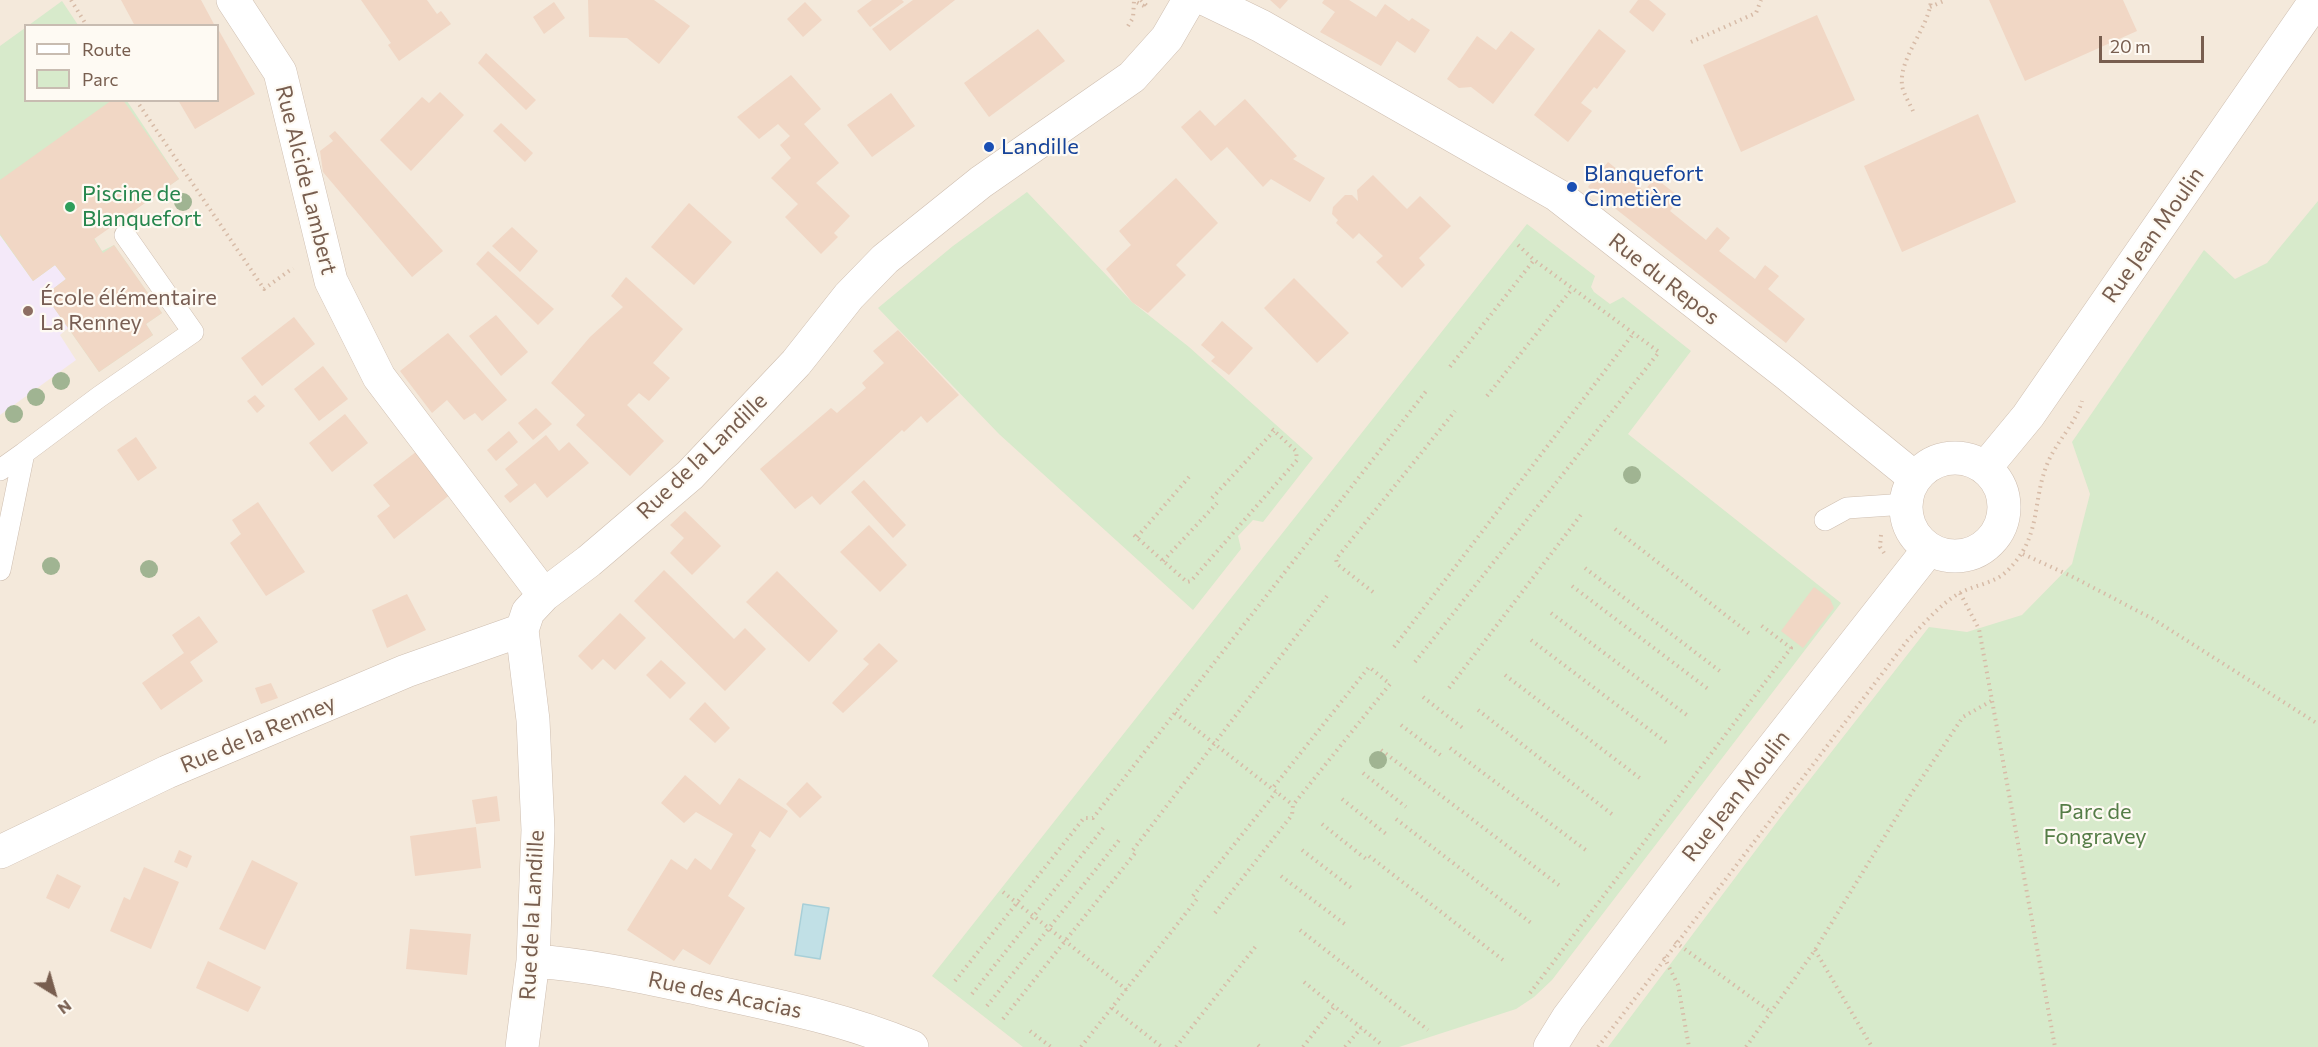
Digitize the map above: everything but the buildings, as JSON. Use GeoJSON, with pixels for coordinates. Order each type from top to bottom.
{"type":"FeatureCollection","features":[{"type":"Feature","properties":{"kind":"street","name":"Rue Alcide Lambert"},"geometry":{"type":"LineString","coordinates":[[233,0],[279,72],[321,249],[331,281],[379,377],[544,594]]}},
{"type":"Feature","properties":{"kind":"street","name":"Rue de la Landille"},"geometry":{"type":"LineString","coordinates":[[522,1047],[533,961],[538,830],[534,720],[522,630],[528,612],[544,594],[589,561],[690,475],[796,363],[849,296],[885,259],[981,182],[1132,76],[1167,38],[1189,0]]}},
{"type":"Feature","properties":{"kind":"street","name":"Rue du Repos"},"geometry":{"type":"LineString","coordinates":[[1207,0],[1261,26],[1557,195],[1787,374],[1900,496]]}},
{"type":"Feature","properties":{"kind":"street","name":"Rue Jean Moulin"},"geometry":{"type":"LineString","coordinates":[[1985,468],[2028,416],[2316,0]]}},
{"type":"Feature","properties":{"kind":"street"},"geometry":{"type":"LineString","coordinates":[[1956,458],[1972,461],[1985,468],[1996,480],[2003,495],[2004,512],[1995,534],[1977,551],[1920,560],[1900,496],[1926,467],[1940,460],[1956,458]]}},
{"type":"Feature","properties":{"kind":"street","name":"Rue Jean Moulin"},"geometry":{"type":"LineString","coordinates":[[1550,1047],[1568,1018],[1725,809],[1920,560]]}},
{"type":"Feature","properties":{"kind":"street","name":"Rue de la Renney"},"geometry":{"type":"LineString","coordinates":[[0,852],[166,772],[406,671],[522,630]]}},
{"type":"Feature","properties":{"kind":"street","name":"Rue des Acacias"},"geometry":{"type":"LineString","coordinates":[[533,961],[649,978],[761,1002],[838,1021],[912,1047]]}},
{"type":"Feature","properties":{"kind":"lane"},"geometry":{"type":"LineString","coordinates":[[0,470],[193,332],[126,235]]}},
{"type":"Feature","properties":{"kind":"lane"},"geometry":{"type":"LineString","coordinates":[[0,570],[24,453]]}},
{"type":"Feature","properties":{"kind":"lane"},"geometry":{"type":"LineString","coordinates":[[1825,520],[1847,508],[1900,496]]}},
{"type":"Feature","properties":{"kind":"path"},"geometry":{"type":"LineString","coordinates":[[71,0],[86,24]]}},
{"type":"Feature","properties":{"kind":"path"},"geometry":{"type":"LineString","coordinates":[[1691,42],[1756,13],[1761,0]]}},
{"type":"Feature","properties":{"kind":"path"},"geometry":{"type":"LineString","coordinates":[[1913,111],[1902,85],[1906,64],[1931,0]]}},
{"type":"Feature","properties":{"kind":"path"},"geometry":{"type":"LineString","coordinates":[[1930,7],[1946,0]]}},
{"type":"Feature","properties":{"kind":"path"},"geometry":{"type":"LineString","coordinates":[[1124,34],[1133,18],[1134,1],[1150,9]]}},
{"type":"Feature","properties":{"kind":"path"},"geometry":{"type":"LineString","coordinates":[[137,102],[264,289],[321,249]]}},
{"type":"Feature","properties":{"kind":"path"},"geometry":{"type":"LineString","coordinates":[[1415,662],[1659,352],[1572,289],[1518,245]]}},
{"type":"Feature","properties":{"kind":"path"},"geometry":{"type":"LineString","coordinates":[[1449,369],[1534,260]]}},
{"type":"Feature","properties":{"kind":"path"},"geometry":{"type":"LineString","coordinates":[[1487,396],[1572,289]]}},
{"type":"Feature","properties":{"kind":"path"},"geometry":{"type":"LineString","coordinates":[[1394,647],[1633,334]]}},
{"type":"Feature","properties":{"kind":"path"},"geometry":{"type":"LineString","coordinates":[[956,981],[1084,818],[1093,818],[1427,390]]}},
{"type":"Feature","properties":{"kind":"path"},"geometry":{"type":"LineString","coordinates":[[1373,592],[1337,564],[1336,559],[1455,411]]}},
{"type":"Feature","properties":{"kind":"path"},"geometry":{"type":"LineString","coordinates":[[1189,477],[1135,536],[1187,582],[1191,581],[1297,460],[1296,451],[1272,430],[1212,498]]}},
{"type":"Feature","properties":{"kind":"path"},"geometry":{"type":"LineString","coordinates":[[1598,1047],[1675,942],[1907,641],[1942,605],[1959,593],[1981,587],[2005,573],[2023,554],[2036,521],[2040,481],[2066,432]]}},
{"type":"Feature","properties":{"kind":"path"},"geometry":{"type":"LineString","coordinates":[[1900,496],[1881,530],[1880,547],[1885,556],[1920,560]]}},
{"type":"Feature","properties":{"kind":"path"},"geometry":{"type":"LineString","coordinates":[[1163,561],[1217,502]]}},
{"type":"Feature","properties":{"kind":"path"},"geometry":{"type":"LineString","coordinates":[[1449,688],[1583,512]]}},
{"type":"Feature","properties":{"kind":"path"},"geometry":{"type":"LineString","coordinates":[[1615,529],[1750,634]]}},
{"type":"Feature","properties":{"kind":"path"},"geometry":{"type":"LineString","coordinates":[[2023,554],[2153,619],[2318,724]]}},
{"type":"Feature","properties":{"kind":"path"},"geometry":{"type":"LineString","coordinates":[[1585,568],[1721,672]]}},
{"type":"Feature","properties":{"kind":"path"},"geometry":{"type":"LineString","coordinates":[[1572,586],[1708,690]]}},
{"type":"Feature","properties":{"kind":"path"},"geometry":{"type":"LineString","coordinates":[[1959,593],[1977,622],[2055,1047]]}},
{"type":"Feature","properties":{"kind":"path"},"geometry":{"type":"LineString","coordinates":[[1004,1019],[1327,596]]}},
{"type":"Feature","properties":{"kind":"path"},"geometry":{"type":"LineString","coordinates":[[1551,613],[1688,716]]}},
{"type":"Feature","properties":{"kind":"path"},"geometry":{"type":"LineString","coordinates":[[1530,993],[1791,648],[1758,623]]}},
{"type":"Feature","properties":{"kind":"path"},"geometry":{"type":"LineString","coordinates":[[1531,640],[1667,743]]}},
{"type":"Feature","properties":{"kind":"path"},"geometry":{"type":"LineString","coordinates":[[1081,1047],[1127,990],[1274,790],[1369,667],[1390,684],[1293,806],[1292,815],[1215,913]]}},
{"type":"Feature","properties":{"kind":"path"},"geometry":{"type":"LineString","coordinates":[[1505,675],[1641,779]]}},
{"type":"Feature","properties":{"kind":"path"},"geometry":{"type":"LineString","coordinates":[[1423,697],[1464,729]]}},
{"type":"Feature","properties":{"kind":"path"},"geometry":{"type":"LineString","coordinates":[[1746,1047],[1815,950],[1878,846],[1963,717],[1992,701]]}},
{"type":"Feature","properties":{"kind":"path"},"geometry":{"type":"LineString","coordinates":[[1478,710],[1613,814]]}},
{"type":"Feature","properties":{"kind":"path"},"geometry":{"type":"LineString","coordinates":[[1175,713],[1293,806]]}},
{"type":"Feature","properties":{"kind":"path"},"geometry":{"type":"LineString","coordinates":[[1401,725],[1443,757]]}},
{"type":"Feature","properties":{"kind":"path"},"geometry":{"type":"LineString","coordinates":[[1450,748],[1587,851]]}},
{"type":"Feature","properties":{"kind":"path"},"geometry":{"type":"LineString","coordinates":[[1381,750],[1560,886]]}},
{"type":"Feature","properties":{"kind":"path"},"geometry":{"type":"LineString","coordinates":[[1363,773],[1406,807]]}},
{"type":"Feature","properties":{"kind":"path"},"geometry":{"type":"LineString","coordinates":[[1342,799],[1386,834]]}},
{"type":"Feature","properties":{"kind":"path"},"geometry":{"type":"LineString","coordinates":[[1396,819],[1532,923]]}},
{"type":"Feature","properties":{"kind":"path"},"geometry":{"type":"LineString","coordinates":[[1322,824],[1503,960]]}},
{"type":"Feature","properties":{"kind":"path"},"geometry":{"type":"LineString","coordinates":[[972,994],[1104,827]]}},
{"type":"Feature","properties":{"kind":"path"},"geometry":{"type":"LineString","coordinates":[[987,1006],[1120,839]]}},
{"type":"Feature","properties":{"kind":"path"},"geometry":{"type":"LineString","coordinates":[[1302,850],[1354,890]]}},
{"type":"Feature","properties":{"kind":"path"},"geometry":{"type":"LineString","coordinates":[[1281,876],[1346,926]]}},
{"type":"Feature","properties":{"kind":"path"},"geometry":{"type":"LineString","coordinates":[[1003,892],[1127,990]]}},
{"type":"Feature","properties":{"kind":"path"},"geometry":{"type":"LineString","coordinates":[[1300,930],[1428,1030]]}},
{"type":"Feature","properties":{"kind":"path"},"geometry":{"type":"LineString","coordinates":[[1675,942],[1771,1012]]}},
{"type":"Feature","properties":{"kind":"path"},"geometry":{"type":"LineString","coordinates":[[1176,1047],[1256,946]]}},
{"type":"Feature","properties":{"kind":"path"},"geometry":{"type":"LineString","coordinates":[[1815,950],[1872,1047]]}},
{"type":"Feature","properties":{"kind":"path"},"geometry":{"type":"LineString","coordinates":[[1664,957],[1678,985],[1689,1047]]}},
{"type":"Feature","properties":{"kind":"path"},"geometry":{"type":"LineString","coordinates":[[1304,982],[1381,1044]]}},
{"type":"Feature","properties":{"kind":"path"},"geometry":{"type":"LineString","coordinates":[[1303,1047],[1334,1007]]}},
{"type":"Feature","properties":{"kind":"path"},"geometry":{"type":"LineString","coordinates":[[1112,1008],[1162,1047]]}},
{"type":"Feature","properties":{"kind":"path"},"geometry":{"type":"LineString","coordinates":[[1345,1047],[1361,1028]]}},
{"type":"Feature","properties":{"kind":"path"},"geometry":{"type":"LineString","coordinates":[[1030,1031],[1051,1047]]}},
{"type":"Feature","properties":{"kind":"shaded area"},"geometry":{"type":"Polygon","coordinates":[[[0,0],[2318,0],[2318,1047],[0,1047],[0,0]]]}},
{"type":"Feature","properties":{"kind":"shaded area","name":"École élémentaire La Renney"},"geometry":{"type":"Polygon","coordinates":[[[0,235],[33,281],[55,265],[66,279],[68,328],[60,335],[76,360],[0,415],[0,235]]]}},
{"type":"Feature","properties":{"kind":"green space"},"geometry":{"type":"Polygon","coordinates":[[[62,1],[77,24],[30,24],[62,1]]]}},
{"type":"Feature","properties":{"kind":"green space","name":"Piscine de Blanquefort"},"geometry":{"type":"Polygon","coordinates":[[[24,29],[24,102],[128,102],[179,179],[94,238],[102,251],[114,245],[162,313],[146,324],[153,335],[99,372],[45,295],[66,279],[55,265],[33,281],[0,235],[0,46],[24,29]]]}},
{"type":"Feature","properties":{"kind":"green space"},"geometry":{"type":"Polygon","coordinates":[[[1027,192],[1132,302],[1189,347],[1313,458],[1263,522],[1253,520],[1238,536],[1241,549],[1193,610],[999,434],[878,308],[953,246],[1027,192]]]}},
{"type":"Feature","properties":{"kind":"green space","name":"Parc de Fongravey"},"geometry":{"type":"Polygon","coordinates":[[[2318,201],[2318,1047],[1608,1047],[1783,814],[1929,627],[1967,632],[2022,615],[2072,564],[2090,494],[2072,442],[2204,250],[2235,279],[2267,263],[2318,201]]]}},
{"type":"Feature","properties":{"kind":"green space"},"geometry":{"type":"Polygon","coordinates":[[[1527,224],[1595,276],[1591,287],[1594,292],[1610,304],[1623,297],[1691,351],[1628,434],[1841,603],[1552,980],[1534,997],[1516,1009],[1399,1047],[1023,1047],[932,976],[1527,224]]]}},
{"type":"Feature","properties":{"kind":"water"},"geometry":{"type":"Polygon","coordinates":[[[803,904],[829,908],[820,959],[795,955],[803,904]]]}},
{"type":"Feature","properties":{"kind":"place","name":"Landille"},"geometry":{"type":"Point","coordinates":[989,147]}},
{"type":"Feature","properties":{"kind":"place","name":"Blanquefort Cimetière"},"geometry":{"type":"Point","coordinates":[1572,187]}},
{"type":"Feature","properties":{"kind":"place","name":"Piscine de Blanquefort"},"geometry":{"type":"Point","coordinates":[70,207]}},
{"type":"Feature","properties":{"kind":"place","name":"École élémentaire La Renney"},"geometry":{"type":"Point","coordinates":[28,311]}}]}
